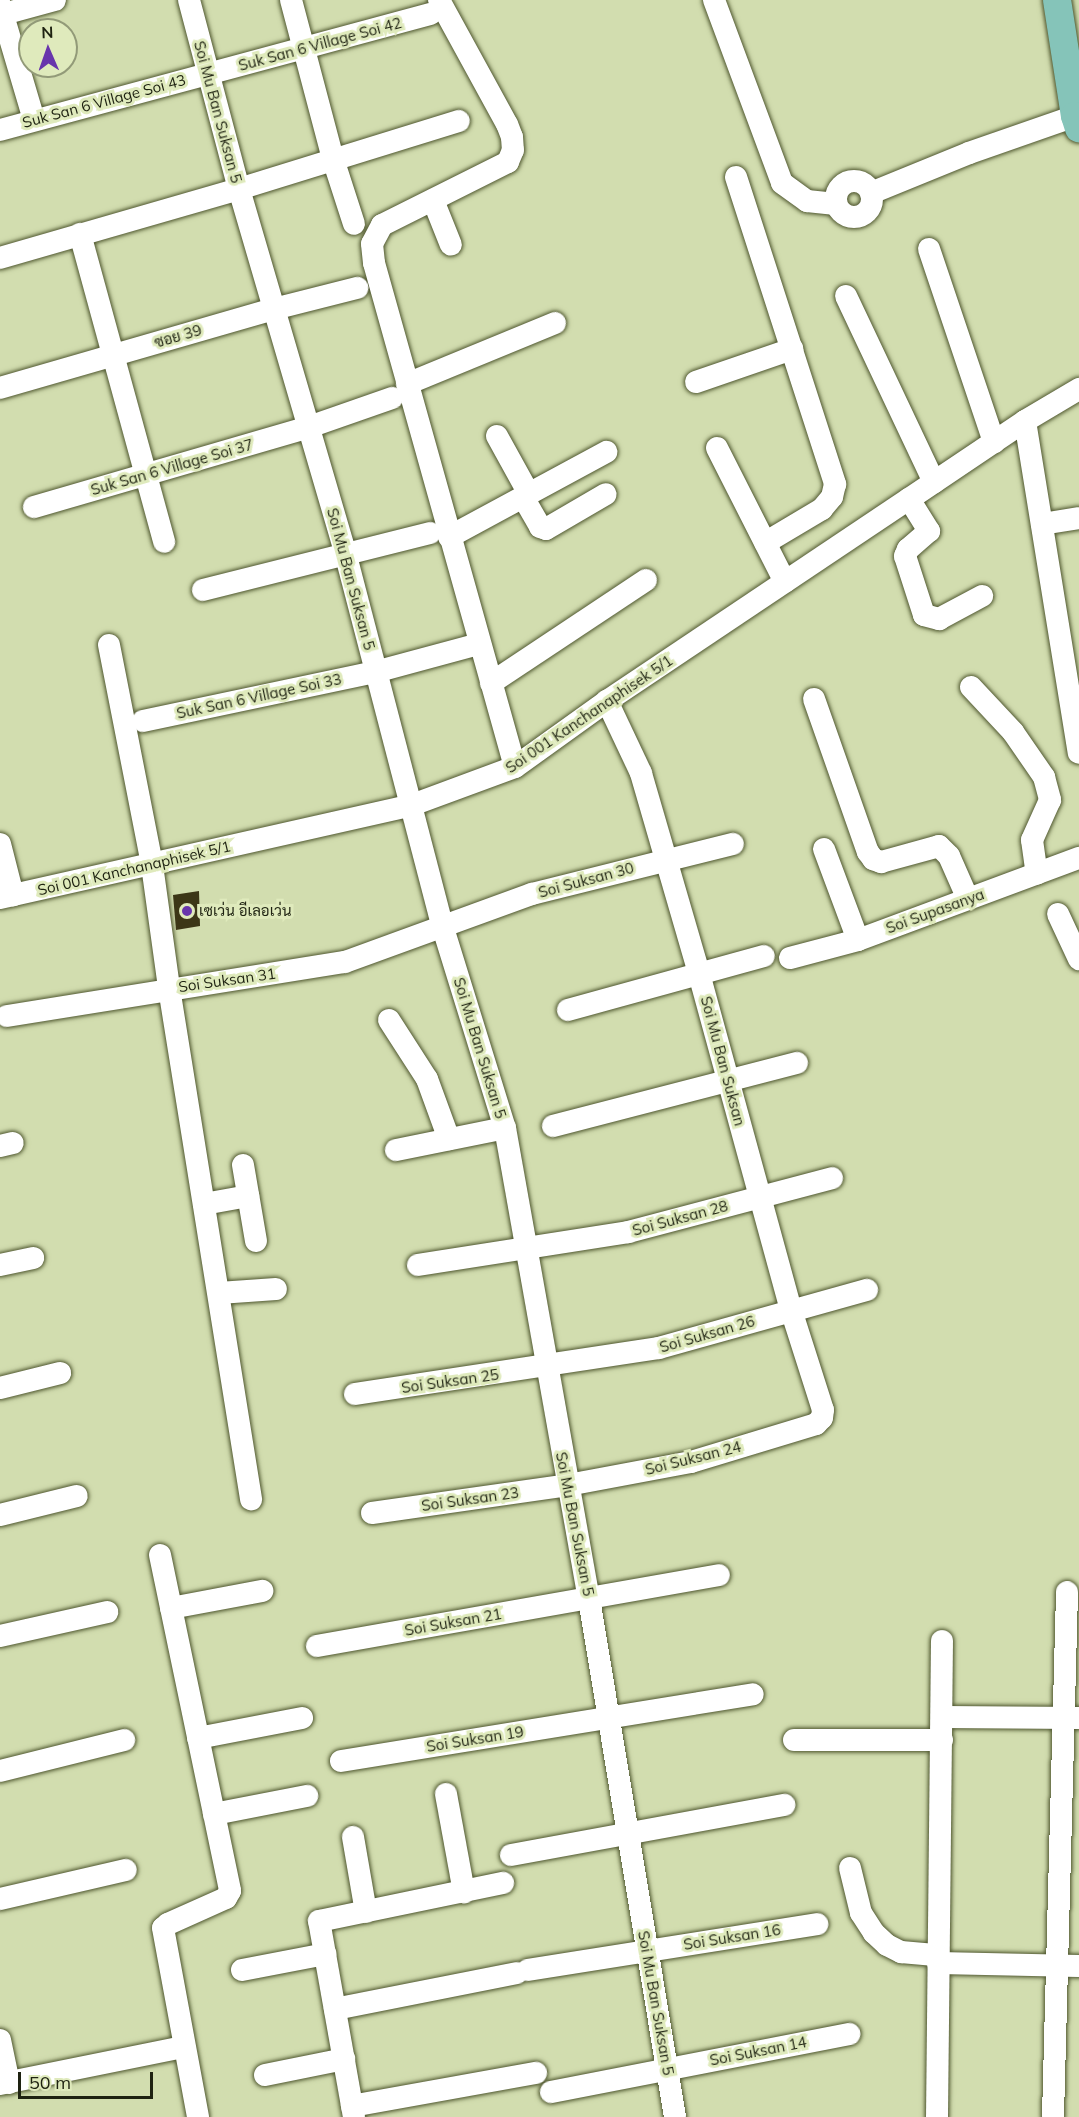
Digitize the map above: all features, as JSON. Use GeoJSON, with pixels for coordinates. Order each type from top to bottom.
{"type":"FeatureCollection","features":[{"type":"Feature","properties":{"kind":"main road"},"geometry":{"type":"LineString","coordinates":[[1057,0],[1077,122]]}},
{"type":"Feature","properties":{"kind":"street"},"geometry":{"type":"LineString","coordinates":[[34,120],[1,12],[55,0]]}},
{"type":"Feature","properties":{"kind":"street","name":"Soi Mu Ban Suksan 5"},"geometry":{"type":"LineString","coordinates":[[189,0],[239,189],[346,556],[443,928],[505,1128],[589,1599],[675,2117]]}},
{"type":"Feature","properties":{"kind":"street"},"geometry":{"type":"LineString","coordinates":[[291,0],[333,159],[354,224]]}},
{"type":"Feature","properties":{"kind":"street"},"geometry":{"type":"LineString","coordinates":[[714,0],[782,183],[807,201],[836,204],[840,187],[852,181],[863,183],[872,193],[969,153],[1077,122]]}},
{"type":"Feature","properties":{"kind":"street"},"geometry":{"type":"LineString","coordinates":[[435,7],[507,123],[512,137],[513,150],[508,162],[382,225],[372,244],[399,391],[440,535],[479,644],[515,767]]}},
{"type":"Feature","properties":{"kind":"street","name":"Suk San 6 Village Soi 42"},"geometry":{"type":"LineString","coordinates":[[208,73],[305,48],[435,7]]}},
{"type":"Feature","properties":{"kind":"street","name":"Suk San 6 Village Soi 43"},"geometry":{"type":"LineString","coordinates":[[0,130],[208,73]]}},
{"type":"Feature","properties":{"kind":"street"},"geometry":{"type":"LineString","coordinates":[[0,258],[239,189],[459,121]]}},
{"type":"Feature","properties":{"kind":"street"},"geometry":{"type":"LineString","coordinates":[[736,177],[835,484],[832,497],[822,509],[765,543]]}},
{"type":"Feature","properties":{"kind":"street"},"geometry":{"type":"LineString","coordinates":[[433,200],[451,244]]}},
{"type":"Feature","properties":{"kind":"street"},"geometry":{"type":"LineString","coordinates":[[80,234],[164,542]]}},
{"type":"Feature","properties":{"kind":"street"},"geometry":{"type":"LineString","coordinates":[[929,249],[994,442]]}},
{"type":"Feature","properties":{"kind":"street","name":"ซอย 39"},"geometry":{"type":"LineString","coordinates":[[0,388],[274,309],[357,288]]}},
{"type":"Feature","properties":{"kind":"street"},"geometry":{"type":"LineString","coordinates":[[846,296],[934,482]]}},
{"type":"Feature","properties":{"kind":"street","name":"Suk San 6 Village Soi 37"},"geometry":{"type":"LineString","coordinates":[[34,507],[309,427],[399,391],[555,323]]}},
{"type":"Feature","properties":{"kind":"street"},"geometry":{"type":"LineString","coordinates":[[696,382],[792,349]]}},
{"type":"Feature","properties":{"kind":"street","name":"Soi 001 Kanchanaphisek 5/1"},"geometry":{"type":"LineString","coordinates":[[6,896],[153,865],[412,805],[515,767],[607,701],[1025,421],[1079,389]]}},
{"type":"Feature","properties":{"kind":"street"},"geometry":{"type":"LineString","coordinates":[[1025,421],[1079,753]]}},
{"type":"Feature","properties":{"kind":"street"},"geometry":{"type":"LineString","coordinates":[[497,436],[540,527],[546,529],[606,494]]}},
{"type":"Feature","properties":{"kind":"street"},"geometry":{"type":"LineString","coordinates":[[717,448],[785,582]]}},
{"type":"Feature","properties":{"kind":"street"},"geometry":{"type":"LineString","coordinates":[[203,590],[440,535],[526,496],[606,452]]}},
{"type":"Feature","properties":{"kind":"street"},"geometry":{"type":"LineString","coordinates":[[909,499],[927,524],[929,531],[908,549],[905,556],[924,615],[939,619],[982,596]]}},
{"type":"Feature","properties":{"kind":"street"},"geometry":{"type":"LineString","coordinates":[[1042,524],[1079,518]]}},
{"type":"Feature","properties":{"kind":"street"},"geometry":{"type":"LineString","coordinates":[[490,683],[646,579]]}},
{"type":"Feature","properties":{"kind":"street","name":"Suk San 6 Village Soi 33"},"geometry":{"type":"LineString","coordinates":[[142,721],[375,672],[479,644]]}},
{"type":"Feature","properties":{"kind":"street"},"geometry":{"type":"LineString","coordinates":[[109,645],[153,865],[169,988],[251,1499]]}},
{"type":"Feature","properties":{"kind":"street"},"geometry":{"type":"LineString","coordinates":[[971,687],[1013,732],[1044,777],[1050,800],[1032,840],[1037,874]]}},
{"type":"Feature","properties":{"kind":"street"},"geometry":{"type":"LineString","coordinates":[[814,699],[868,852],[873,859],[881,862],[939,846],[950,856],[969,899]]}},
{"type":"Feature","properties":{"kind":"street","name":"Soi Mu Ban Suksan"},"geometry":{"type":"LineString","coordinates":[[607,701],[641,773],[667,859],[790,1310],[823,1410],[822,1418],[816,1424]]}},
{"type":"Feature","properties":{"kind":"street"},"geometry":{"type":"LineString","coordinates":[[0,844],[6,896]]}},
{"type":"Feature","properties":{"kind":"street","name":"Soi Suksan 30"},"geometry":{"type":"LineString","coordinates":[[443,928],[532,894],[733,844]]}},
{"type":"Feature","properties":{"kind":"street"},"geometry":{"type":"LineString","coordinates":[[824,849],[858,940]]}},
{"type":"Feature","properties":{"kind":"street","name":"Soi Supasanya"},"geometry":{"type":"LineString","coordinates":[[790,958],[858,940],[1079,858]]}},
{"type":"Feature","properties":{"kind":"street"},"geometry":{"type":"LineString","coordinates":[[1058,914],[1079,959]]}},
{"type":"Feature","properties":{"kind":"street","name":"Soi Suksan 31"},"geometry":{"type":"LineString","coordinates":[[7,1016],[169,988],[345,962],[443,928]]}},
{"type":"Feature","properties":{"kind":"street"},"geometry":{"type":"LineString","coordinates":[[568,1010],[764,956]]}},
{"type":"Feature","properties":{"kind":"street"},"geometry":{"type":"LineString","coordinates":[[389,1020],[427,1079],[449,1139]]}},
{"type":"Feature","properties":{"kind":"street"},"geometry":{"type":"LineString","coordinates":[[553,1126],[797,1064]]}},
{"type":"Feature","properties":{"kind":"street"},"geometry":{"type":"LineString","coordinates":[[396,1150],[505,1128]]}},
{"type":"Feature","properties":{"kind":"street"},"geometry":{"type":"LineString","coordinates":[[243,1166],[256,1241]]}},
{"type":"Feature","properties":{"kind":"street","name":"Soi Suksan 28"},"geometry":{"type":"LineString","coordinates":[[418,1265],[526,1250],[628,1232],[832,1178]]}},
{"type":"Feature","properties":{"kind":"street"},"geometry":{"type":"LineString","coordinates":[[204,1204],[248,1196]]}},
{"type":"Feature","properties":{"kind":"street"},"geometry":{"type":"LineString","coordinates":[[0,1265],[33,1258]]}},
{"type":"Feature","properties":{"kind":"street"},"geometry":{"type":"LineString","coordinates":[[219,1293],[276,1289]]}},
{"type":"Feature","properties":{"kind":"street","name":"Soi Suksan 26"},"geometry":{"type":"LineString","coordinates":[[546,1367],[659,1348],[867,1290]]}},
{"type":"Feature","properties":{"kind":"street","name":"Soi Suksan 25"},"geometry":{"type":"LineString","coordinates":[[355,1394],[546,1367]]}},
{"type":"Feature","properties":{"kind":"street"},"geometry":{"type":"LineString","coordinates":[[0,1388],[60,1373]]}},
{"type":"Feature","properties":{"kind":"street","name":"Soi Suksan 24"},"geometry":{"type":"LineString","coordinates":[[568,1485],[691,1462],[816,1424]]}},
{"type":"Feature","properties":{"kind":"street","name":"Soi Suksan 23"},"geometry":{"type":"LineString","coordinates":[[372,1514],[568,1485]]}},
{"type":"Feature","properties":{"kind":"street"},"geometry":{"type":"LineString","coordinates":[[0,1515],[77,1496]]}},
{"type":"Feature","properties":{"kind":"street"},"geometry":{"type":"LineString","coordinates":[[160,1555],[230,1891],[228,1895],[165,1925],[163,1929],[198,2117]]}},
{"type":"Feature","properties":{"kind":"street","name":"Soi Suksan 21"},"geometry":{"type":"LineString","coordinates":[[317,1646],[719,1575]]}},
{"type":"Feature","properties":{"kind":"street"},"geometry":{"type":"LineString","coordinates":[[171,1608],[262,1591]]}},
{"type":"Feature","properties":{"kind":"street"},"geometry":{"type":"LineString","coordinates":[[1053,2117],[1068,1966],[1072,1717],[1067,1592]]}},
{"type":"Feature","properties":{"kind":"street"},"geometry":{"type":"LineString","coordinates":[[0,1636],[107,1612]]}},
{"type":"Feature","properties":{"kind":"street"},"geometry":{"type":"LineString","coordinates":[[937,2117],[942,1641]]}},
{"type":"Feature","properties":{"kind":"street","name":"Soi Suksan 19"},"geometry":{"type":"LineString","coordinates":[[341,1761],[753,1694]]}},
{"type":"Feature","properties":{"kind":"street"},"geometry":{"type":"LineString","coordinates":[[943,1717],[1072,1717]]}},
{"type":"Feature","properties":{"kind":"street"},"geometry":{"type":"LineString","coordinates":[[198,1738],[302,1718]]}},
{"type":"Feature","properties":{"kind":"street"},"geometry":{"type":"LineString","coordinates":[[0,1771],[124,1740]]}},
{"type":"Feature","properties":{"kind":"street"},"geometry":{"type":"LineString","coordinates":[[794,1740],[942,1740]]}},
{"type":"Feature","properties":{"kind":"street"},"geometry":{"type":"LineString","coordinates":[[446,1794],[464,1892]]}},
{"type":"Feature","properties":{"kind":"street"},"geometry":{"type":"LineString","coordinates":[[214,1814],[307,1796]]}},
{"type":"Feature","properties":{"kind":"street"},"geometry":{"type":"LineString","coordinates":[[511,1856],[784,1805]]}},
{"type":"Feature","properties":{"kind":"street"},"geometry":{"type":"LineString","coordinates":[[353,1837],[366,1912]]}},
{"type":"Feature","properties":{"kind":"street"},"geometry":{"type":"LineString","coordinates":[[850,1868],[861,1913],[887,1945],[901,1952],[938,1959],[1068,1966]]}},
{"type":"Feature","properties":{"kind":"street"},"geometry":{"type":"LineString","coordinates":[[0,1899],[126,1870]]}},
{"type":"Feature","properties":{"kind":"street"},"geometry":{"type":"LineString","coordinates":[[503,1883],[319,1921],[353,2111],[536,2073]]}},
{"type":"Feature","properties":{"kind":"street","name":"Soi Suksan 16"},"geometry":{"type":"LineString","coordinates":[[335,2009],[646,1950],[817,1924]]}},
{"type":"Feature","properties":{"kind":"street"},"geometry":{"type":"LineString","coordinates":[[242,1970],[325,1954]]}},
{"type":"Feature","properties":{"kind":"street","name":"Soi Suksan 14"},"geometry":{"type":"LineString","coordinates":[[550,2092],[849,2034]]}},
{"type":"Feature","properties":{"kind":"street"},"geometry":{"type":"LineString","coordinates":[[0,2040],[4,2084],[184,2048]]}},
{"type":"Feature","properties":{"kind":"street"},"geometry":{"type":"LineString","coordinates":[[265,2075],[344,2059]]}},
{"type":"Feature","properties":{"kind":"building","name":"เซเว่น อีเลอเว่น"},"geometry":{"type":"Polygon","coordinates":[[[199,891],[200,926],[176,930],[173,895],[199,891]]]}},
{"type":"Feature","properties":{"kind":"place","name":"เซเว่น อีเลอเว่น"},"geometry":{"type":"Point","coordinates":[187,911]}}]}
